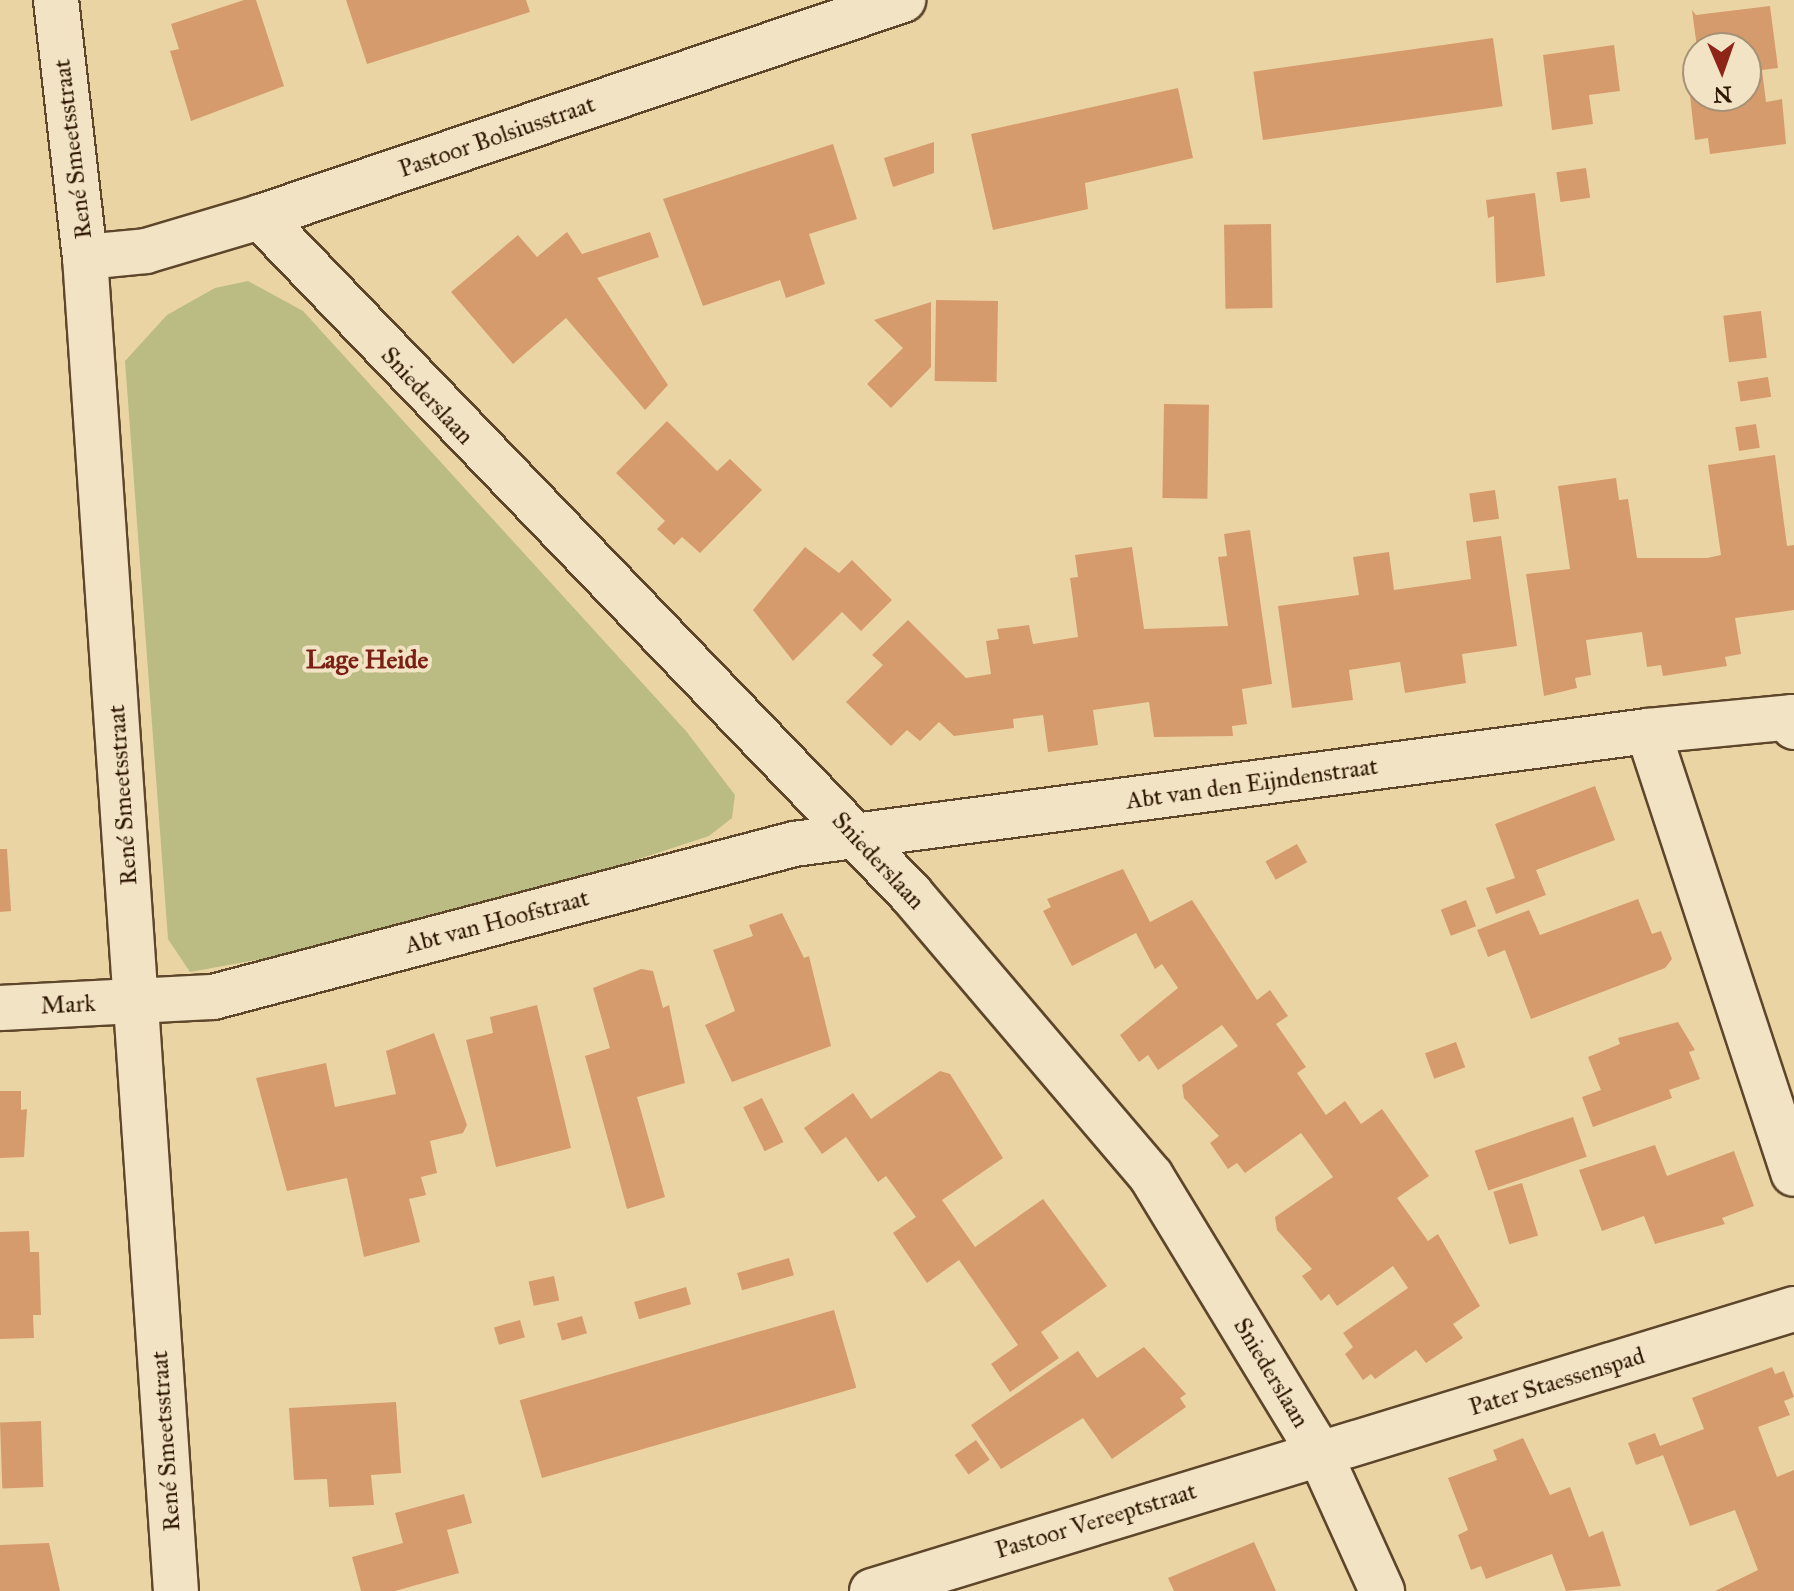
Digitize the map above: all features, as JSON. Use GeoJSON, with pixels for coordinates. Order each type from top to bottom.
{"type":"FeatureCollection","features":[{"type":"Feature","properties":{"kind":"street","name":"René Smeetsstraat"},"geometry":{"type":"LineString","coordinates":[[56,0],[85,257],[176,1591]]}},
{"type":"Feature","properties":{"kind":"street","name":"Pastoor Bolsiusstraat"},"geometry":{"type":"LineString","coordinates":[[85,257],[146,251],[260,217],[903,0]]}},
{"type":"Feature","properties":{"kind":"street","name":"Sniederslaan"},"geometry":{"type":"LineString","coordinates":[[260,217],[856,837],[1151,1176],[1319,1452],[1382,1591]]}},
{"type":"Feature","properties":{"kind":"street","name":"Abt van den Eijndenstraat"},"geometry":{"type":"LineString","coordinates":[[856,837],[1648,731],[1793,717],[1794,727]]}},
{"type":"Feature","properties":{"kind":"street"},"geometry":{"type":"LineString","coordinates":[[1648,731],[1794,1174]]}},
{"type":"Feature","properties":{"kind":"street","name":"Abt van Hoofstraat"},"geometry":{"type":"LineString","coordinates":[[137,1002],[213,997],[794,844],[856,837]]}},
{"type":"Feature","properties":{"kind":"street","name":"Mark"},"geometry":{"type":"LineString","coordinates":[[0,1008],[137,1002]]}},
{"type":"Feature","properties":{"kind":"street","name":"Pater Staessenspad"},"geometry":{"type":"LineString","coordinates":[[1319,1452],[1794,1309]]}},
{"type":"Feature","properties":{"kind":"street","name":"Pastoor Vereeptstraat"},"geometry":{"type":"LineString","coordinates":[[872,1591],[1319,1452]]}},
{"type":"Feature","properties":{"kind":"green space"},"geometry":{"type":"Polygon","coordinates":[[[248,281],[303,311],[686,731],[735,795],[732,818],[709,836],[423,930],[190,972],[168,939],[125,361],[167,315],[215,288],[248,281]]]}},
{"type":"Feature","properties":{"kind":"building"},"geometry":{"type":"Polygon","coordinates":[[[244,0],[256,0],[284,86],[191,121],[170,51],[179,49],[171,24],[244,0]]]}},
{"type":"Feature","properties":{"kind":"building"},"geometry":{"type":"Polygon","coordinates":[[[346,0],[526,0],[530,12],[367,64],[346,0]]]}},
{"type":"Feature","properties":{"kind":"building"},"geometry":{"type":"Polygon","coordinates":[[[1770,6],[1778,68],[1762,70],[1762,32],[1695,32],[1692,10],[1696,15],[1770,6]]]}},
{"type":"Feature","properties":{"kind":"building"},"geometry":{"type":"Polygon","coordinates":[[[1493,38],[1503,106],[1263,140],[1253,72],[1493,38]]]}},
{"type":"Feature","properties":{"kind":"building"},"geometry":{"type":"Polygon","coordinates":[[[1614,45],[1620,91],[1589,95],[1593,124],[1552,130],[1543,55],[1614,45]]]}},
{"type":"Feature","properties":{"kind":"building"},"geometry":{"type":"Polygon","coordinates":[[[1762,70],[1766,102],[1782,99],[1786,144],[1710,154],[1708,138],[1695,140],[1692,112],[1762,112],[1762,70]]]}},
{"type":"Feature","properties":{"kind":"building"},"geometry":{"type":"Polygon","coordinates":[[[1178,88],[1193,158],[1085,183],[1088,209],[993,230],[971,134],[1178,88]]]}},
{"type":"Feature","properties":{"kind":"building"},"geometry":{"type":"Polygon","coordinates":[[[934,142],[934,173],[893,187],[884,158],[934,142]]]}},
{"type":"Feature","properties":{"kind":"building"},"geometry":{"type":"Polygon","coordinates":[[[833,144],[857,219],[809,234],[825,284],[786,298],[780,280],[703,306],[663,199],[833,144]]]}},
{"type":"Feature","properties":{"kind":"building"},"geometry":{"type":"Polygon","coordinates":[[[1586,168],[1590,198],[1560,202],[1556,172],[1586,168]]]}},
{"type":"Feature","properties":{"kind":"building"},"geometry":{"type":"Polygon","coordinates":[[[1535,193],[1545,276],[1496,283],[1494,216],[1488,218],[1486,200],[1535,193]]]}},
{"type":"Feature","properties":{"kind":"building"},"geometry":{"type":"Polygon","coordinates":[[[1271,224],[1272,308],[1225,309],[1224,225],[1271,224]]]}},
{"type":"Feature","properties":{"kind":"building"},"geometry":{"type":"Polygon","coordinates":[[[567,232],[582,254],[650,232],[659,257],[597,278],[668,385],[645,410],[566,318],[513,364],[451,292],[518,235],[537,257],[567,232]]]}},
{"type":"Feature","properties":{"kind":"building"},"geometry":{"type":"Polygon","coordinates":[[[936,300],[998,301],[997,382],[935,381],[936,300]]]}},
{"type":"Feature","properties":{"kind":"building"},"geometry":{"type":"Polygon","coordinates":[[[931,302],[931,367],[891,408],[867,384],[903,348],[874,320],[931,302]]]}},
{"type":"Feature","properties":{"kind":"building"},"geometry":{"type":"Polygon","coordinates":[[[1761,311],[1767,358],[1729,362],[1723,316],[1761,311]]]}},
{"type":"Feature","properties":{"kind":"building"},"geometry":{"type":"Polygon","coordinates":[[[1768,377],[1771,397],[1741,402],[1737,382],[1768,377]]]}},
{"type":"Feature","properties":{"kind":"building"},"geometry":{"type":"Polygon","coordinates":[[[1164,404],[1209,405],[1207,499],[1162,498],[1164,404]]]}},
{"type":"Feature","properties":{"kind":"building"},"geometry":{"type":"Polygon","coordinates":[[[667,421],[717,471],[730,459],[762,490],[700,553],[682,537],[674,545],[657,529],[665,521],[616,473],[667,421]]]}},
{"type":"Feature","properties":{"kind":"building"},"geometry":{"type":"Polygon","coordinates":[[[1756,424],[1760,448],[1739,451],[1735,427],[1756,424]]]}},
{"type":"Feature","properties":{"kind":"building"},"geometry":{"type":"Polygon","coordinates":[[[1775,455],[1787,546],[1794,545],[1794,610],[1735,618],[1741,654],[1725,657],[1727,666],[1663,676],[1661,665],[1647,667],[1642,632],[1586,640],[1591,675],[1575,678],[1577,688],[1544,696],[1526,574],[1570,569],[1558,486],[1616,478],[1619,500],[1628,499],[1637,558],[1707,558],[1721,555],[1708,465],[1775,455]]]}},
{"type":"Feature","properties":{"kind":"building"},"geometry":{"type":"Polygon","coordinates":[[[1495,490],[1499,519],[1473,522],[1469,494],[1495,490]]]}},
{"type":"Feature","properties":{"kind":"building"},"geometry":{"type":"Polygon","coordinates":[[[1250,530],[1272,684],[1242,689],[1247,724],[1232,726],[1233,736],[1154,737],[1149,702],[1093,710],[1098,745],[1048,752],[1043,715],[1013,719],[1014,728],[954,736],[939,722],[920,741],[907,730],[891,746],[846,702],[883,665],[872,655],[908,620],[966,678],[991,674],[986,641],[999,639],[997,629],[1029,625],[1033,644],[1078,637],[1070,578],[1078,577],[1075,555],[1132,547],[1144,629],[1228,626],[1218,557],[1227,556],[1224,534],[1250,530]]]}},
{"type":"Feature","properties":{"kind":"building"},"geometry":{"type":"Polygon","coordinates":[[[1501,536],[1517,646],[1462,654],[1466,683],[1405,693],[1400,662],[1349,670],[1353,700],[1292,708],[1278,606],[1359,595],[1353,557],[1389,552],[1394,590],[1471,579],[1466,541],[1501,536]]]}},
{"type":"Feature","properties":{"kind":"building"},"geometry":{"type":"Polygon","coordinates":[[[805,547],[839,573],[852,560],[892,600],[861,631],[842,612],[793,661],[753,610],[805,547]]]}},
{"type":"Feature","properties":{"kind":"building"},"geometry":{"type":"Polygon","coordinates":[[[1595,786],[1615,840],[1536,870],[1546,895],[1496,914],[1486,888],[1515,878],[1495,824],[1595,786]]]}},
{"type":"Feature","properties":{"kind":"building"},"geometry":{"type":"Polygon","coordinates":[[[1297,844],[1307,862],[1276,880],[1266,861],[1297,844]]]}},
{"type":"Feature","properties":{"kind":"building"},"geometry":{"type":"Polygon","coordinates":[[[0,849],[7,849],[11,911],[0,912],[0,849]]]}},
{"type":"Feature","properties":{"kind":"building"},"geometry":{"type":"Polygon","coordinates":[[[1123,869],[1150,922],[1192,900],[1257,1000],[1270,990],[1288,1016],[1276,1024],[1306,1067],[1297,1073],[1326,1115],[1345,1101],[1361,1124],[1382,1109],[1429,1176],[1397,1198],[1428,1241],[1438,1234],[1480,1306],[1453,1324],[1463,1338],[1426,1363],[1416,1350],[1375,1379],[1371,1374],[1363,1380],[1345,1354],[1353,1347],[1343,1333],[1408,1288],[1393,1266],[1337,1306],[1329,1294],[1321,1301],[1302,1276],[1312,1269],[1277,1230],[1275,1217],[1333,1177],[1301,1133],[1245,1173],[1237,1163],[1228,1169],[1210,1143],[1219,1136],[1184,1098],[1182,1085],[1238,1046],[1222,1025],[1158,1070],[1148,1055],[1139,1062],[1120,1035],[1178,988],[1162,964],[1155,969],[1136,933],[1072,966],[1043,911],[1051,907],[1047,899],[1123,869]]]}},
{"type":"Feature","properties":{"kind":"building"},"geometry":{"type":"Polygon","coordinates":[[[1638,899],[1652,934],[1661,931],[1672,959],[1665,968],[1531,1019],[1505,950],[1488,957],[1477,930],[1529,910],[1540,935],[1638,899]]]}},
{"type":"Feature","properties":{"kind":"building"},"geometry":{"type":"Polygon","coordinates":[[[1466,900],[1476,926],[1451,936],[1441,910],[1466,900]]]}},
{"type":"Feature","properties":{"kind":"building"},"geometry":{"type":"Polygon","coordinates":[[[782,913],[804,958],[809,956],[831,1046],[732,1082],[705,1025],[735,1011],[713,950],[753,936],[749,925],[782,913]]]}},
{"type":"Feature","properties":{"kind":"building"},"geometry":{"type":"Polygon","coordinates":[[[641,969],[653,971],[663,1008],[669,1005],[685,1083],[637,1097],[665,1197],[627,1209],[585,1056],[610,1048],[593,988],[641,969]]]}},
{"type":"Feature","properties":{"kind":"building"},"geometry":{"type":"Polygon","coordinates":[[[537,1005],[571,1148],[496,1167],[466,1040],[493,1033],[490,1017],[537,1005]]]}},
{"type":"Feature","properties":{"kind":"building"},"geometry":{"type":"Polygon","coordinates":[[[1678,1022],[1695,1050],[1689,1052],[1700,1079],[1669,1090],[1672,1098],[1593,1127],[1582,1097],[1601,1090],[1588,1057],[1620,1044],[1618,1038],[1678,1022]]]}},
{"type":"Feature","properties":{"kind":"building"},"geometry":{"type":"Polygon","coordinates":[[[434,1033],[467,1125],[463,1133],[430,1141],[437,1173],[421,1177],[426,1195],[409,1199],[420,1242],[364,1257],[347,1178],[287,1191],[256,1078],[326,1063],[335,1107],[396,1094],[386,1051],[434,1033]]]}},
{"type":"Feature","properties":{"kind":"building"},"geometry":{"type":"Polygon","coordinates":[[[1456,1042],[1465,1067],[1434,1079],[1425,1053],[1456,1042]]]}},
{"type":"Feature","properties":{"kind":"building"},"geometry":{"type":"Polygon","coordinates":[[[940,1071],[950,1074],[1003,1158],[942,1200],[975,1247],[1043,1199],[1107,1286],[1041,1332],[1059,1358],[1010,1392],[991,1364],[1018,1345],[959,1260],[927,1283],[893,1233],[916,1217],[886,1176],[878,1182],[846,1137],[822,1154],[804,1128],[853,1093],[871,1119],[940,1071]]]}},
{"type":"Feature","properties":{"kind":"building"},"geometry":{"type":"Polygon","coordinates":[[[0,1091],[21,1091],[21,1110],[27,1109],[24,1157],[0,1158],[0,1091]]]}},
{"type":"Feature","properties":{"kind":"building"},"geometry":{"type":"Polygon","coordinates":[[[762,1098],[783,1142],[765,1151],[743,1107],[762,1098]]]}},
{"type":"Feature","properties":{"kind":"building"},"geometry":{"type":"Polygon","coordinates":[[[1573,1117],[1587,1157],[1488,1191],[1475,1151],[1573,1117]]]}},
{"type":"Feature","properties":{"kind":"building"},"geometry":{"type":"Polygon","coordinates":[[[1655,1145],[1667,1176],[1734,1151],[1754,1206],[1722,1218],[1725,1224],[1655,1244],[1644,1216],[1602,1231],[1579,1170],[1655,1145]]]}},
{"type":"Feature","properties":{"kind":"building"},"geometry":{"type":"Polygon","coordinates":[[[1522,1183],[1538,1236],[1509,1244],[1493,1192],[1522,1183]]]}},
{"type":"Feature","properties":{"kind":"building"},"geometry":{"type":"Polygon","coordinates":[[[29,1231],[30,1252],[39,1252],[41,1315],[33,1315],[34,1338],[0,1339],[0,1232],[29,1231]]]}},
{"type":"Feature","properties":{"kind":"building"},"geometry":{"type":"Polygon","coordinates":[[[789,1258],[794,1275],[742,1290],[737,1273],[789,1258]]]}},
{"type":"Feature","properties":{"kind":"building"},"geometry":{"type":"Polygon","coordinates":[[[554,1276],[559,1300],[534,1306],[529,1281],[554,1276]]]}},
{"type":"Feature","properties":{"kind":"building"},"geometry":{"type":"Polygon","coordinates":[[[686,1287],[691,1304],[639,1319],[634,1302],[686,1287]]]}},
{"type":"Feature","properties":{"kind":"building"},"geometry":{"type":"Polygon","coordinates":[[[834,1310],[856,1388],[542,1478],[520,1400],[834,1310]]]}},
{"type":"Feature","properties":{"kind":"building"},"geometry":{"type":"Polygon","coordinates":[[[582,1316],[587,1333],[562,1340],[557,1323],[582,1316]]]}},
{"type":"Feature","properties":{"kind":"building"},"geometry":{"type":"Polygon","coordinates":[[[520,1320],[525,1337],[499,1345],[494,1327],[520,1320]]]}},
{"type":"Feature","properties":{"kind":"building"},"geometry":{"type":"Polygon","coordinates":[[[1144,1347],[1186,1394],[1180,1398],[1186,1407],[1112,1459],[1083,1418],[1001,1469],[971,1425],[1078,1351],[1097,1378],[1144,1347]]]}},
{"type":"Feature","properties":{"kind":"building"},"geometry":{"type":"Polygon","coordinates":[[[1772,1367],[1775,1374],[1784,1371],[1794,1397],[1784,1401],[1790,1415],[1758,1427],[1777,1477],[1794,1470],[1794,1591],[1715,1591],[1758,1570],[1735,1510],[1690,1526],[1663,1455],[1636,1465],[1628,1443],[1655,1433],[1660,1446],[1704,1429],[1692,1398],[1772,1367]]]}},
{"type":"Feature","properties":{"kind":"building"},"geometry":{"type":"Polygon","coordinates":[[[396,1402],[401,1473],[371,1475],[374,1505],[329,1507],[327,1479],[294,1480],[289,1408],[396,1402]]]}},
{"type":"Feature","properties":{"kind":"building"},"geometry":{"type":"Polygon","coordinates":[[[41,1421],[43,1487],[2,1488],[0,1422],[41,1421]]]}},
{"type":"Feature","properties":{"kind":"building"},"geometry":{"type":"Polygon","coordinates":[[[1523,1438],[1550,1495],[1570,1487],[1589,1537],[1603,1531],[1621,1586],[1566,1591],[1552,1554],[1486,1579],[1481,1566],[1471,1570],[1458,1535],[1468,1530],[1448,1478],[1497,1460],[1493,1450],[1523,1438]]]}},
{"type":"Feature","properties":{"kind":"building"},"geometry":{"type":"Polygon","coordinates":[[[976,1440],[990,1460],[968,1475],[955,1455],[976,1440]]]}},
{"type":"Feature","properties":{"kind":"building"},"geometry":{"type":"Polygon","coordinates":[[[464,1494],[472,1523],[447,1530],[459,1573],[395,1591],[361,1591],[352,1557],[403,1543],[395,1513],[464,1494]]]}},
{"type":"Feature","properties":{"kind":"building"},"geometry":{"type":"Polygon","coordinates":[[[1254,1542],[1276,1591],[1174,1591],[1168,1578],[1254,1542]]]}},
{"type":"Feature","properties":{"kind":"building"},"geometry":{"type":"Polygon","coordinates":[[[49,1543],[60,1591],[0,1591],[0,1545],[49,1543]]]}},
{"type":"Feature","properties":{"kind":"district","name":"Lage Heide"},"geometry":{"type":"Point","coordinates":[367,660]}}]}
